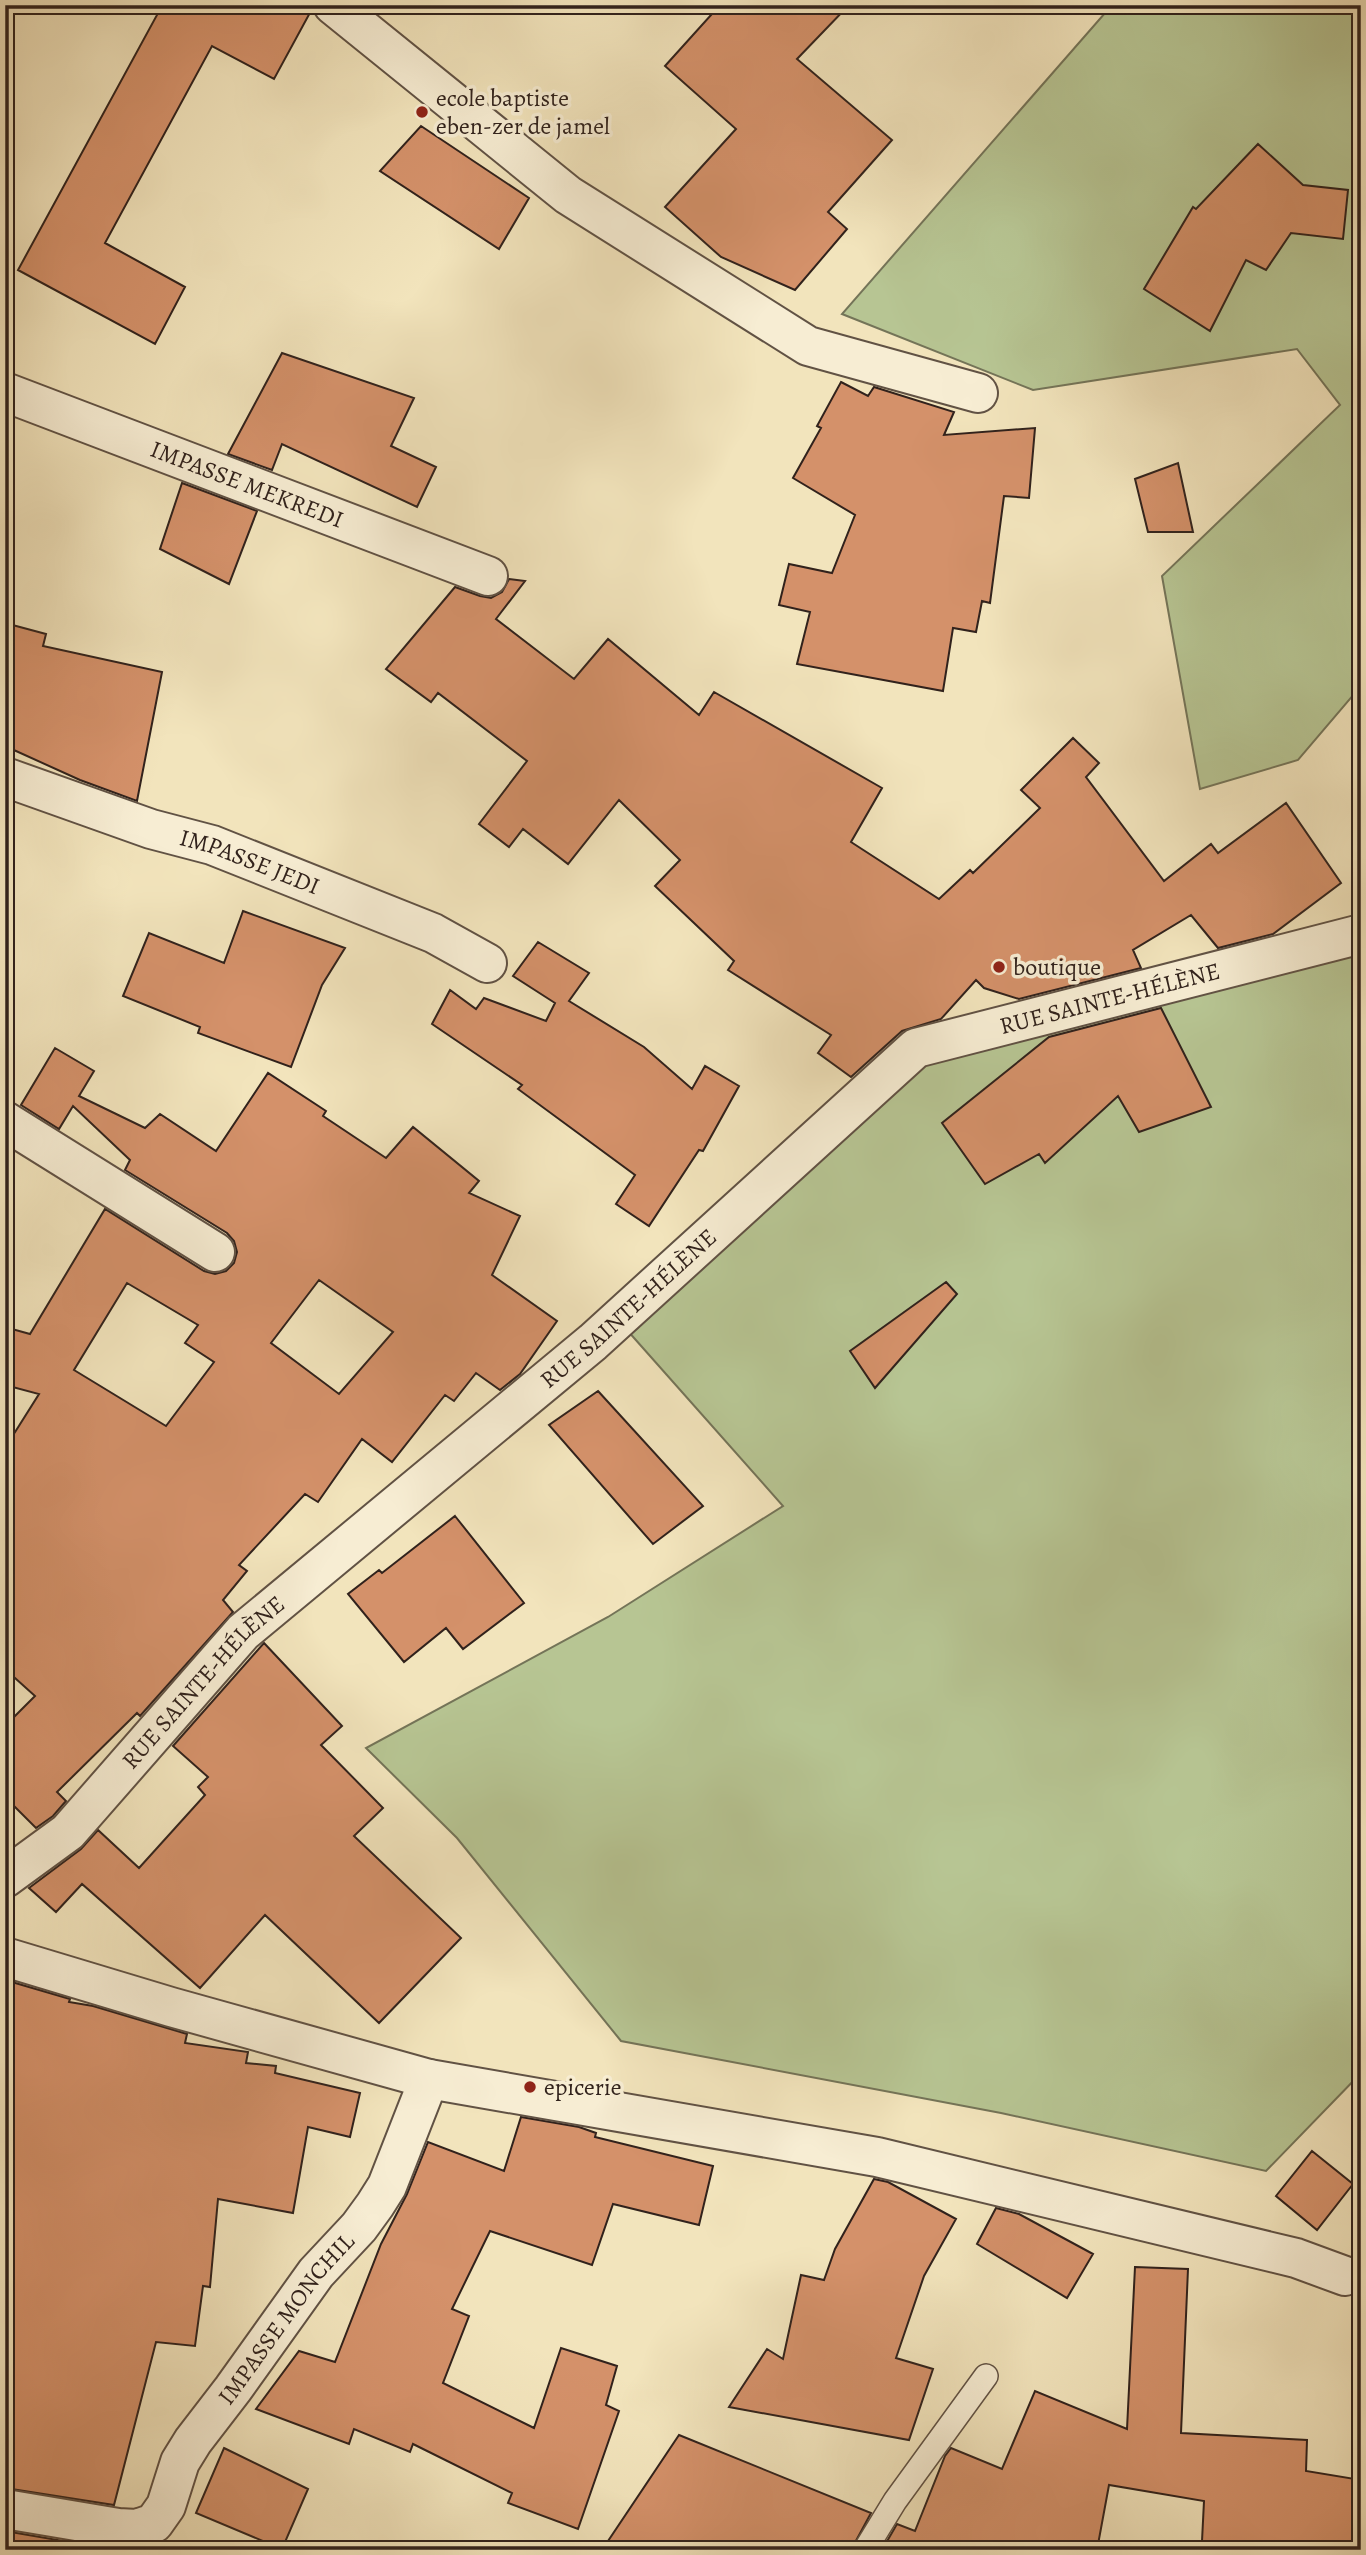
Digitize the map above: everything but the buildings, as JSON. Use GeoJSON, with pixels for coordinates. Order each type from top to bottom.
{"type":"FeatureCollection","features":[{"type":"Feature","properties":{"kind":"street"},"geometry":{"type":"LineString","coordinates":[[332,5],[568,195],[808,346],[978,393]]}},
{"type":"Feature","properties":{"kind":"street","name":"IMPASSE MEKREDI"},"geometry":{"type":"LineString","coordinates":[[5,392],[488,576]]}},
{"type":"Feature","properties":{"kind":"street","name":"IMPASSE JEDI"},"geometry":{"type":"LineString","coordinates":[[5,778],[151,829],[212,845],[433,933],[487,963]]}},
{"type":"Feature","properties":{"kind":"street","name":"RUE SAINTE-HÉLÈNE"},"geometry":{"type":"LineString","coordinates":[[5,1878],[68,1832],[243,1632],[593,1342],[916,1048],[1361,934]]}},
{"type":"Feature","properties":{"kind":"street"},"geometry":{"type":"LineString","coordinates":[[5,1121],[215,1252]]}},
{"type":"Feature","properties":{"kind":"street"},"geometry":{"type":"LineString","coordinates":[[5,1957],[171,2007],[429,2079],[877,2158],[1296,2258],[1345,2276]]}},
{"type":"Feature","properties":{"kind":"street","name":"IMPASSE MONCHIL"},"geometry":{"type":"LineString","coordinates":[[5,2508],[118,2528],[137,2529],[154,2523],[166,2506],[180,2462],[193,2441],[316,2273],[375,2206],[387,2186],[429,2079]]}},
{"type":"Feature","properties":{"kind":"lane"},"geometry":{"type":"LineString","coordinates":[[866,2550],[895,2501],[986,2376]]}},
{"type":"Feature","properties":{"kind":"green space"},"geometry":{"type":"Polygon","coordinates":[[[1112,5],[1361,5],[1361,686],[1298,760],[1200,789],[1162,576],[1340,405],[1297,349],[1033,390],[842,314],[1112,5]]]}},
{"type":"Feature","properties":{"kind":"green space"},"geometry":{"type":"Polygon","coordinates":[[[1361,952],[1361,2073],[1266,2171],[1001,2113],[621,2041],[457,1838],[366,1748],[608,1617],[783,1506],[619,1321],[927,1059],[1361,952]]]}},
{"type":"Feature","properties":{"kind":"place","name":"ecole baptiste eben-zer de jamel"},"geometry":{"type":"Point","coordinates":[422,112]}},
{"type":"Feature","properties":{"kind":"place","name":"boutique"},"geometry":{"type":"Point","coordinates":[999,967]}},
{"type":"Feature","properties":{"kind":"place","name":"epicerie"},"geometry":{"type":"Point","coordinates":[530,2087]}}]}
